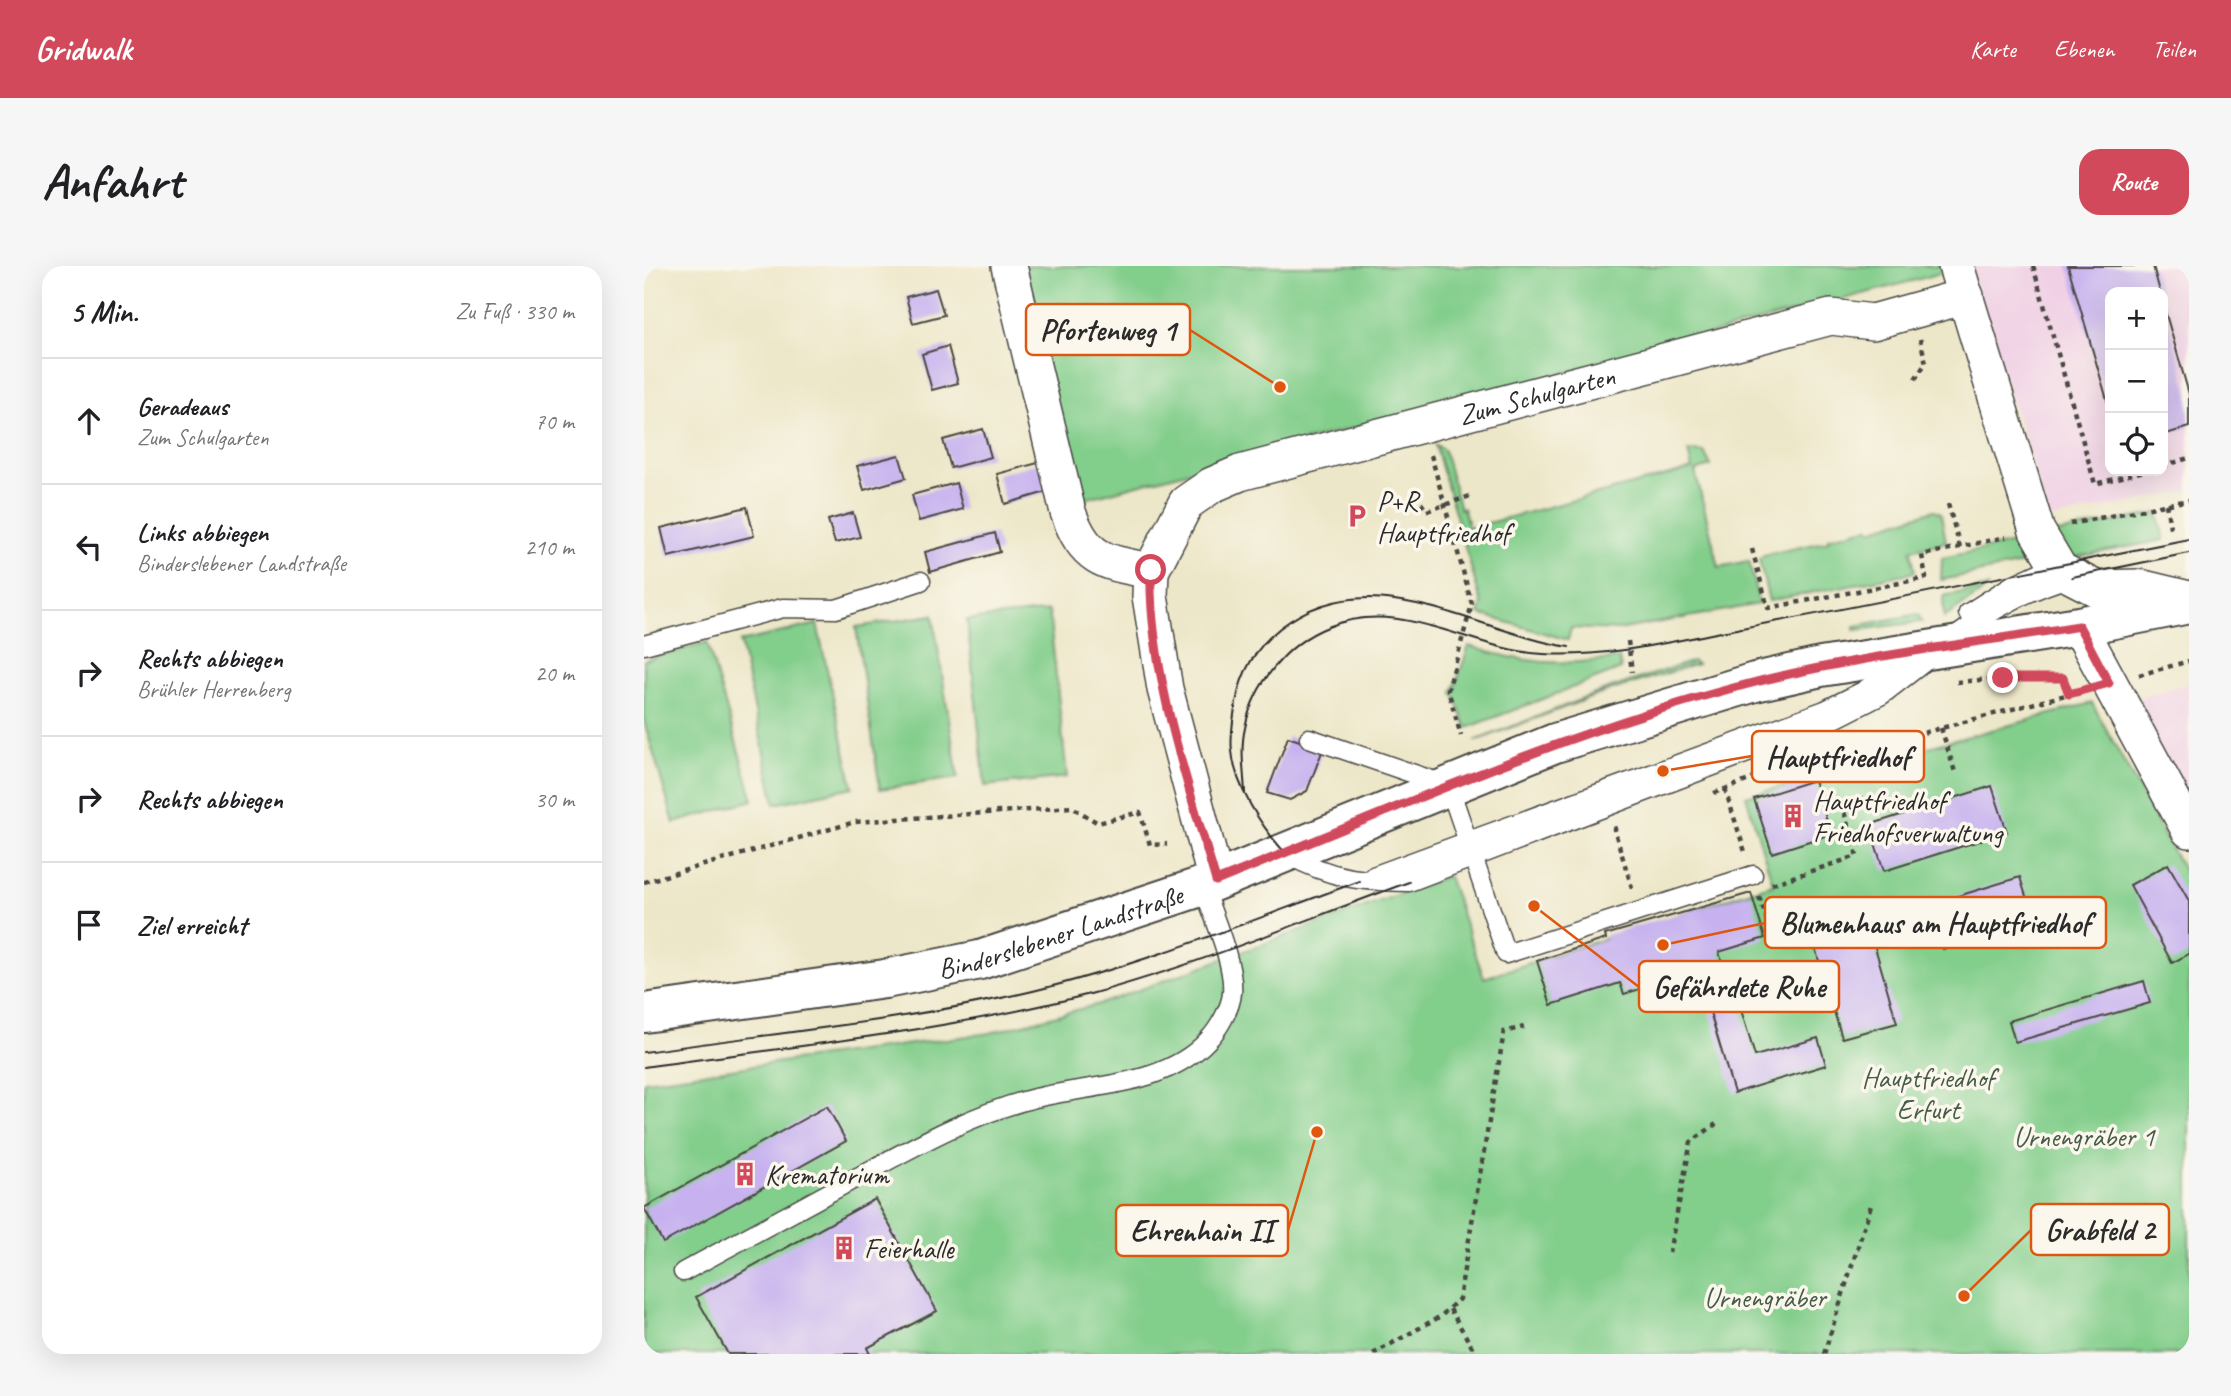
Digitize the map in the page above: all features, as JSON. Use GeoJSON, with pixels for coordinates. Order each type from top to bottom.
{"type":"FeatureCollection","features":[{"type":"Feature","properties":{"kind":"main road","name":"Binderslebener Landstraße"},"geometry":{"type":"LineString","coordinates":[[644,1013],[885,979],[979,960],[1210,883],[1448,786],[1597,729],[1755,682],[1821,667],[1936,661],[2079,626],[2189,604]]}},
{"type":"Feature","properties":{"kind":"street"},"geometry":{"type":"LineString","coordinates":[[1009,266],[1068,512],[1077,538],[1093,554],[1122,565],[1151,570]]}},
{"type":"Feature","properties":{"kind":"street"},"geometry":{"type":"LineString","coordinates":[[1961,281],[2037,531],[2064,571],[2095,588],[2139,587],[2189,599]]}},
{"type":"Feature","properties":{"kind":"street","name":"Zum Schulgarten"},"geometry":{"type":"LineString","coordinates":[[1210,883],[1165,689],[1150,596],[1151,570],[1186,503],[1212,485],[1240,473],[1422,424],[1831,317],[1873,321],[1912,311],[1961,281]]}},
{"type":"Feature","properties":{"kind":"street"},"geometry":{"type":"LineString","coordinates":[[2079,626],[2189,830]]}},
{"type":"Feature","properties":{"kind":"lane"},"geometry":{"type":"LineString","coordinates":[[1285,853],[1321,872],[1360,881],[1409,881],[1471,850],[1825,710],[1936,661],[1983,602],[2064,571]]}},
{"type":"Feature","properties":{"kind":"lane"},"geometry":{"type":"LineString","coordinates":[[1471,850],[1829,722],[1882,695],[1936,661],[1987,613],[2045,584],[2064,571]]}},
{"type":"Feature","properties":{"kind":"lane"},"geometry":{"type":"LineString","coordinates":[[644,645],[783,608],[836,609],[921,581]]}},
{"type":"Feature","properties":{"kind":"lane"},"geometry":{"type":"LineString","coordinates":[[1309,738],[1448,786],[1506,954],[1639,911],[1759,880]]}},
{"type":"Feature","properties":{"kind":"lane"},"geometry":{"type":"LineString","coordinates":[[683,1272],[926,1139],[972,1119],[1034,1098],[1134,1079],[1173,1067],[1208,1040],[1223,1017],[1232,993],[1210,883]]}},
{"type":"Feature","properties":{"kind":"path"},"geometry":{"type":"LineString","coordinates":[[2033,266],[2095,484],[2125,476]]}},
{"type":"Feature","properties":{"kind":"path"},"geometry":{"type":"LineString","coordinates":[[2188,266],[2189,271]]}},
{"type":"Feature","properties":{"kind":"path"},"geometry":{"type":"LineString","coordinates":[[1912,311],[1926,363],[1914,379]]}},
{"type":"Feature","properties":{"kind":"path"},"geometry":{"type":"LineString","coordinates":[[1422,424],[1472,604],[1448,690],[1461,736]]}},
{"type":"Feature","properties":{"kind":"path"},"geometry":{"type":"LineString","coordinates":[[2168,464],[2189,458]]}},
{"type":"Feature","properties":{"kind":"path"},"geometry":{"type":"LineString","coordinates":[[1421,503],[1427,511],[1470,496]]}},
{"type":"Feature","properties":{"kind":"path"},"geometry":{"type":"LineString","coordinates":[[1752,549],[1769,611],[1926,578],[1922,555],[2189,500]]}},
{"type":"Feature","properties":{"kind":"path"},"geometry":{"type":"LineString","coordinates":[[1948,504],[1960,547]]}},
{"type":"Feature","properties":{"kind":"path"},"geometry":{"type":"LineString","coordinates":[[2166,504],[2171,533]]}},
{"type":"Feature","properties":{"kind":"path"},"geometry":{"type":"LineString","coordinates":[[1628,641],[1632,672]]}},
{"type":"Feature","properties":{"kind":"path"},"geometry":{"type":"LineString","coordinates":[[1936,661],[2003,678],[2063,678],[2069,694]]}},
{"type":"Feature","properties":{"kind":"path"},"geometry":{"type":"LineString","coordinates":[[1713,794],[1830,750],[1859,750],[2189,661]]}},
{"type":"Feature","properties":{"kind":"path"},"geometry":{"type":"LineString","coordinates":[[1941,728],[1955,772]]}},
{"type":"Feature","properties":{"kind":"path"},"geometry":{"type":"LineString","coordinates":[[1759,880],[1857,856],[1842,805],[1876,795]]}},
{"type":"Feature","properties":{"kind":"path"},"geometry":{"type":"LineString","coordinates":[[644,882],[824,828],[868,821],[1072,807],[1098,823],[1139,812],[1150,845],[1167,844]]}},
{"type":"Feature","properties":{"kind":"path"},"geometry":{"type":"LineString","coordinates":[[1626,825],[1614,829],[1639,911]]}},
{"type":"Feature","properties":{"kind":"path"},"geometry":{"type":"LineString","coordinates":[[1373,1354],[1450,1309],[1459,1299],[1504,1032],[1524,1027]]}},
{"type":"Feature","properties":{"kind":"path"},"geometry":{"type":"LineString","coordinates":[[1669,1254],[1691,1142],[1716,1124]]}},
{"type":"Feature","properties":{"kind":"path"},"geometry":{"type":"LineString","coordinates":[[1824,1354],[1871,1205]]}},
{"type":"Feature","properties":{"kind":"path"},"geometry":{"type":"LineString","coordinates":[[1450,1309],[1476,1354]]}},
{"type":"Feature","properties":{"kind":"shaded area"},"geometry":{"type":"Polygon","coordinates":[[[1969,266],[2189,266],[2189,491],[2050,519],[1969,266]]]}},
{"type":"Feature","properties":{"kind":"shaded area"},"geometry":{"type":"Polygon","coordinates":[[[2189,683],[2189,807],[2132,700],[2189,683]]]}},
{"type":"Feature","properties":{"kind":"green space"},"geometry":{"type":"Polygon","coordinates":[[[1021,266],[1944,266],[1946,272],[1077,501],[1021,266]]]}},
{"type":"Feature","properties":{"kind":"green space"},"geometry":{"type":"Polygon","coordinates":[[[1435,444],[1444,450],[1460,509],[1463,508],[1469,528],[1692,469],[1688,451],[1704,452],[1711,466],[1695,471],[1719,567],[1749,561],[1759,604],[1618,630],[1571,628],[1568,640],[1479,614],[1482,605],[1435,444]]]}},
{"type":"Feature","properties":{"kind":"green space"},"geometry":{"type":"Polygon","coordinates":[[[1934,510],[1941,513],[1946,542],[1911,550],[1915,572],[1769,601],[1759,559],[1764,555],[1829,541],[1828,538],[1870,527],[1871,530],[1934,510]]]}},
{"type":"Feature","properties":{"kind":"green space"},"geometry":{"type":"Polygon","coordinates":[[[2158,513],[2164,540],[2065,559],[2053,534],[2158,513]]]}},
{"type":"Feature","properties":{"kind":"green space"},"geometry":{"type":"Polygon","coordinates":[[[2024,541],[2028,550],[2022,564],[1941,580],[1942,558],[2024,541]]]}},
{"type":"Feature","properties":{"kind":"green space"},"geometry":{"type":"Polygon","coordinates":[[[1989,587],[1944,618],[1943,596],[1989,587]]]}},
{"type":"Feature","properties":{"kind":"green space"},"geometry":{"type":"Polygon","coordinates":[[[1049,611],[1067,777],[985,786],[967,620],[1049,611]]]}},
{"type":"Feature","properties":{"kind":"green space"},"geometry":{"type":"Polygon","coordinates":[[[1918,614],[1922,622],[1855,630],[1855,626],[1918,614]]]}},
{"type":"Feature","properties":{"kind":"green space"},"geometry":{"type":"Polygon","coordinates":[[[933,615],[958,778],[880,789],[856,627],[933,615]]]}},
{"type":"Feature","properties":{"kind":"green space"},"geometry":{"type":"Polygon","coordinates":[[[817,624],[853,787],[775,804],[740,642],[817,624]]]}},
{"type":"Feature","properties":{"kind":"green space"},"geometry":{"type":"Polygon","coordinates":[[[707,642],[753,800],[674,823],[644,721],[644,660],[707,642]]]}},
{"type":"Feature","properties":{"kind":"green space"},"geometry":{"type":"Polygon","coordinates":[[[1469,646],[1507,657],[1543,662],[1619,658],[1621,669],[1467,728],[1453,692],[1469,646]]]}},
{"type":"Feature","properties":{"kind":"green space"},"geometry":{"type":"Polygon","coordinates":[[[1693,661],[1697,664],[1606,692],[1475,741],[1605,690],[1693,661]]]}},
{"type":"Feature","properties":{"kind":"green space","name":"Hauptfriedhof Erfurt"},"geometry":{"type":"Polygon","coordinates":[[[2092,703],[2189,881],[2189,1354],[644,1354],[644,1081],[990,1033],[1103,1003],[1448,876],[1484,978],[1773,884],[1746,796],[2092,703]]]}},
{"type":"Feature","properties":{"kind":"building"},"geometry":{"type":"Polygon","coordinates":[[[2068,266],[2153,266],[2159,287],[2105,287],[2105,393],[2068,266]]]}},
{"type":"Feature","properties":{"kind":"building"},"geometry":{"type":"Polygon","coordinates":[[[936,289],[944,315],[913,323],[906,297],[936,289]]]}},
{"type":"Feature","properties":{"kind":"building"},"geometry":{"type":"Polygon","coordinates":[[[2168,321],[2189,394],[2189,427],[2168,433],[2168,321]]]}},
{"type":"Feature","properties":{"kind":"building"},"geometry":{"type":"Polygon","coordinates":[[[948,346],[958,383],[932,390],[922,354],[948,346]]]}},
{"type":"Feature","properties":{"kind":"building"},"geometry":{"type":"Polygon","coordinates":[[[983,429],[991,457],[951,468],[943,440],[983,429]]]}},
{"type":"Feature","properties":{"kind":"building"},"geometry":{"type":"Polygon","coordinates":[[[899,455],[906,478],[864,490],[857,466],[899,455]]]}},
{"type":"Feature","properties":{"kind":"building"},"geometry":{"type":"Polygon","coordinates":[[[1038,463],[1046,492],[1005,504],[997,474],[1038,463]]]}},
{"type":"Feature","properties":{"kind":"building"},"geometry":{"type":"Polygon","coordinates":[[[956,483],[963,509],[919,521],[912,495],[956,483]]]}},
{"type":"Feature","properties":{"kind":"building"},"geometry":{"type":"Polygon","coordinates":[[[747,507],[754,536],[668,557],[661,528],[747,507]]]}},
{"type":"Feature","properties":{"kind":"building"},"geometry":{"type":"Polygon","coordinates":[[[853,513],[860,537],[835,543],[828,520],[853,513]]]}},
{"type":"Feature","properties":{"kind":"building"},"geometry":{"type":"Polygon","coordinates":[[[995,533],[1000,552],[930,572],[925,552],[995,533]]]}},
{"type":"Feature","properties":{"kind":"building"},"geometry":{"type":"Polygon","coordinates":[[[1288,737],[1323,749],[1307,791],[1290,800],[1267,793],[1288,737]]]}},
{"type":"Feature","properties":{"kind":"building","name":"Hauptfriedhof Friedhofsverwaltung"},"geometry":{"type":"Polygon","coordinates":[[[1814,780],[1831,834],[1772,853],[1754,799],[1814,780]]]}},
{"type":"Feature","properties":{"kind":"building"},"geometry":{"type":"Polygon","coordinates":[[[1992,786],[2007,832],[1884,871],[1869,825],[1992,786]]]}},
{"type":"Feature","properties":{"kind":"building"},"geometry":{"type":"Polygon","coordinates":[[[2168,864],[2189,901],[2189,954],[2172,963],[2130,885],[2168,864]]]}},
{"type":"Feature","properties":{"kind":"building"},"geometry":{"type":"Polygon","coordinates":[[[2020,877],[2034,922],[1943,949],[1929,905],[2020,877]]]}},
{"type":"Feature","properties":{"kind":"building"},"geometry":{"type":"Polygon","coordinates":[[[1751,893],[1765,938],[1719,952],[1727,978],[1731,977],[1755,1056],[1818,1038],[1826,1065],[1734,1093],[1702,985],[1705,984],[1701,970],[1624,994],[1620,983],[1551,1005],[1537,961],[1606,939],[1605,935],[1751,893]]]}},
{"type":"Feature","properties":{"kind":"building"},"geometry":{"type":"Polygon","coordinates":[[[1863,906],[1897,1023],[1842,1038],[1807,921],[1863,906]]]}},
{"type":"Feature","properties":{"kind":"building"},"geometry":{"type":"Polygon","coordinates":[[[2144,981],[2150,1003],[2015,1042],[2009,1021],[2144,981]]]}},
{"type":"Feature","properties":{"kind":"building","name":"Krematorium"},"geometry":{"type":"Polygon","coordinates":[[[827,1106],[846,1141],[663,1243],[644,1208],[827,1106]]]}},
{"type":"Feature","properties":{"kind":"building","name":"Feierhalle"},"geometry":{"type":"Polygon","coordinates":[[[875,1199],[937,1311],[867,1348],[870,1354],[728,1354],[696,1297],[875,1199]]]}},
{"type":"Feature","properties":{"kind":"tram line"},"geometry":{"type":"LineString","coordinates":[[1245,793],[1244,736],[1249,712],[1264,681],[1274,667],[1299,643],[1328,627],[1355,619],[1409,621],[1489,644],[1543,654],[1594,653],[1671,642],[2189,539]]}},
{"type":"Feature","properties":{"kind":"tram line"},"geometry":{"type":"LineString","coordinates":[[2072,577],[2189,553]]}},
{"type":"Feature","properties":{"kind":"tram line"},"geometry":{"type":"LineString","coordinates":[[1285,853],[1267,831],[1244,792],[1234,765],[1231,745],[1241,681],[1256,652],[1280,628],[1315,608],[1350,599],[1386,599],[1423,605],[1533,639],[1569,647]]}},
{"type":"Feature","properties":{"kind":"tram line"},"geometry":{"type":"LineString","coordinates":[[644,1052],[936,1011],[1033,991],[1157,955],[1360,881]]}},
{"type":"Feature","properties":{"kind":"tram line"},"geometry":{"type":"LineString","coordinates":[[644,1067],[927,1028],[1094,993],[1212,955],[1409,882]]}},
{"type":"Feature","properties":{"kind":"place","name":"Pfortenweg 1"},"geometry":{"type":"Point","coordinates":[1280,387]}},
{"type":"Feature","properties":{"kind":"place","name":"P+R Hauptfriedhof"},"geometry":{"type":"Point","coordinates":[1357,516]}},
{"type":"Feature","properties":{"kind":"place","name":"Hauptfriedhof"},"geometry":{"type":"Point","coordinates":[1663,771]}},
{"type":"Feature","properties":{"kind":"place","name":"Hauptfriedhof Friedhofsverwaltung"},"geometry":{"type":"Point","coordinates":[1793,816]}},
{"type":"Feature","properties":{"kind":"place","name":"Gefährdete Ruhe"},"geometry":{"type":"Point","coordinates":[1534,906]}},
{"type":"Feature","properties":{"kind":"place","name":"Blumenhaus am Hauptfriedhof"},"geometry":{"type":"Point","coordinates":[1663,945]}},
{"type":"Feature","properties":{"kind":"place","name":"Ehrenhain II"},"geometry":{"type":"Point","coordinates":[1317,1132]}},
{"type":"Feature","properties":{"kind":"place","name":"Krematorium"},"geometry":{"type":"Point","coordinates":[745,1174]}},
{"type":"Feature","properties":{"kind":"place","name":"Feierhalle"},"geometry":{"type":"Point","coordinates":[844,1248]}},
{"type":"Feature","properties":{"kind":"place","name":"Grabfeld 2"},"geometry":{"type":"Point","coordinates":[1964,1296]}},
{"type":"Feature","properties":{"kind":"route"},"geometry":{"type":"LineString","coordinates":[[1151,570],[1150,596],[1165,689],[1216,881],[1555,743],[1755,682],[1821,667],[2079,626],[2109,683],[2069,694],[2063,678],[2003,678]]}},
{"type":"Feature","properties":{"kind":"park label","name":"Urnengräber 1"},"geometry":{"type":"Point","coordinates":[2084,1136]}},
{"type":"Feature","properties":{"kind":"park label","name":"Urnengräber"},"geometry":{"type":"Point","coordinates":[1765,1297]}}]}
